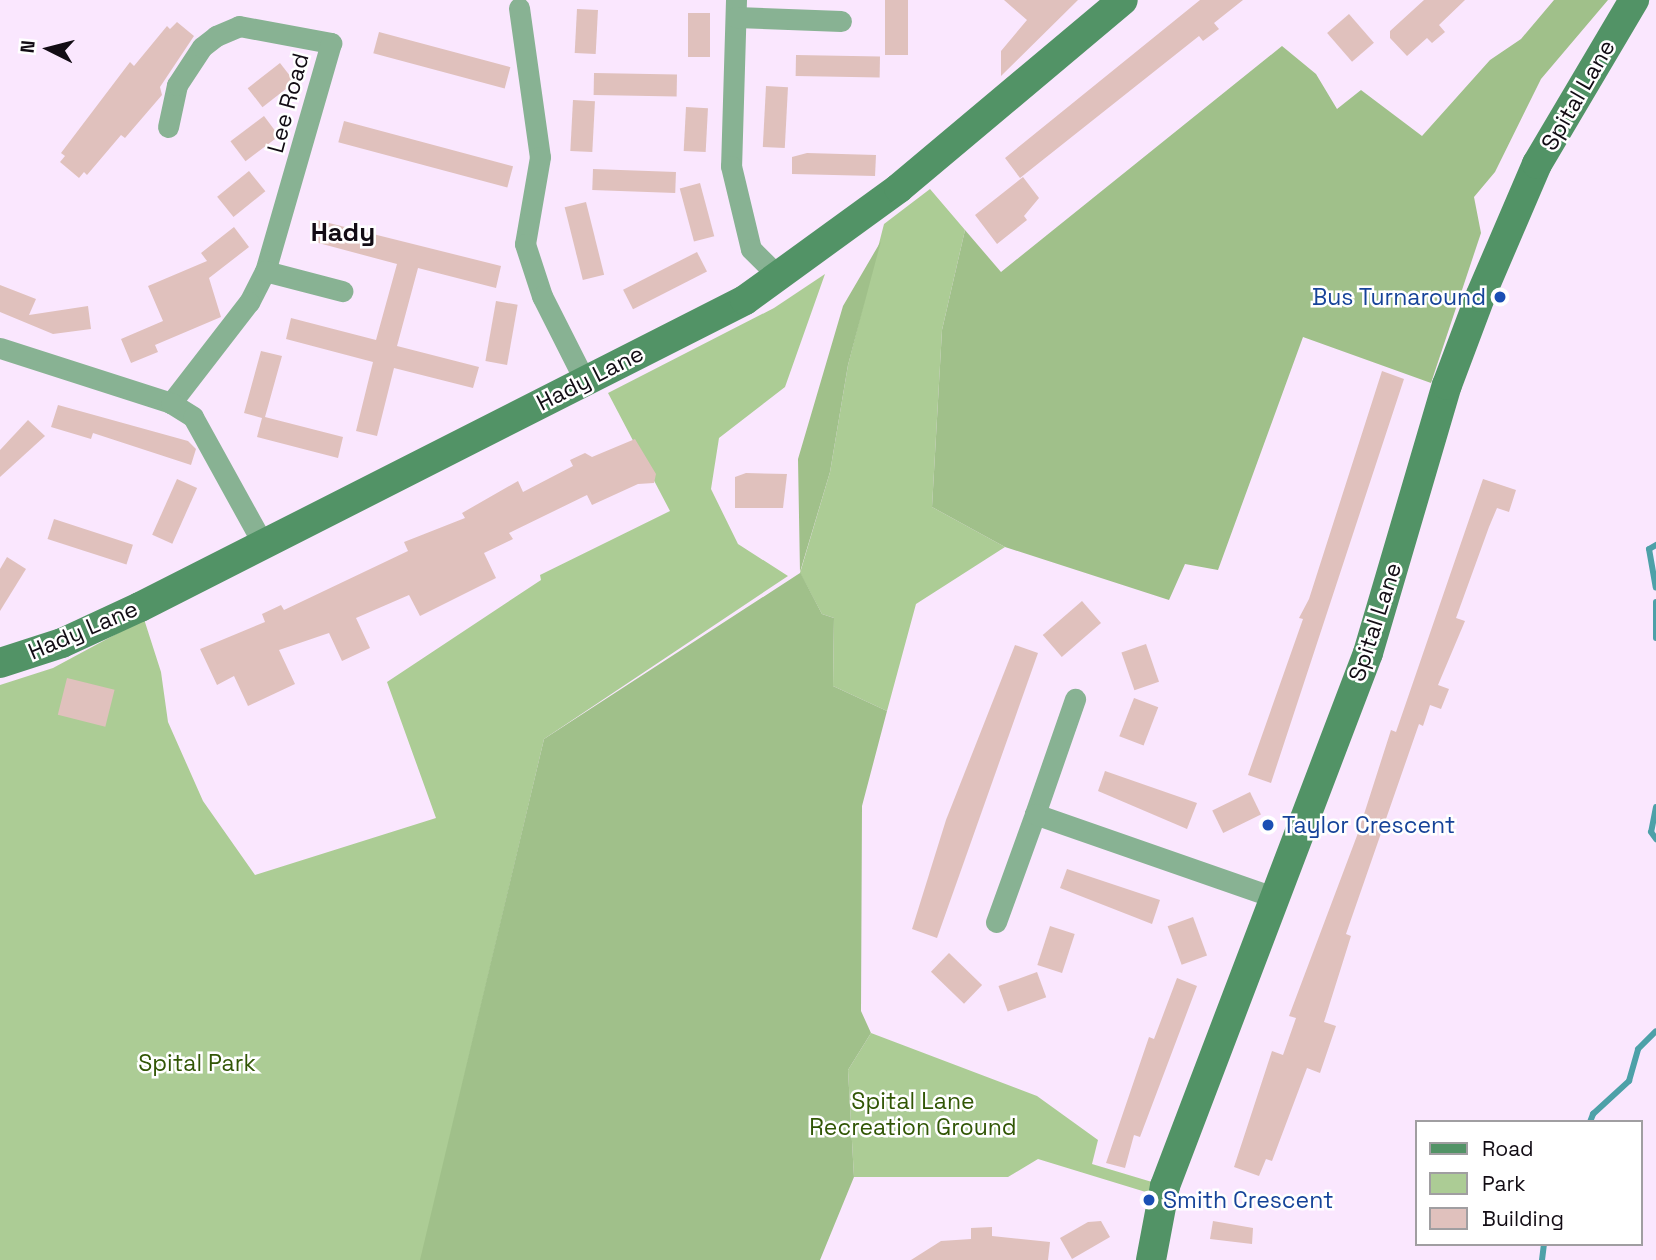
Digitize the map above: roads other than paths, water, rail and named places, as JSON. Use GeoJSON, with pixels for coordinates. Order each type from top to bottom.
{"type":"FeatureCollection","features":[{"type":"Feature","properties":{"kind":"street","name":"Hady Lane"},"geometry":{"type":"LineString","coordinates":[[0,663],[62,643],[745,300],[780,278],[899,188],[1123,0]]}},
{"type":"Feature","properties":{"kind":"street","name":"Spital Lane"},"geometry":{"type":"LineString","coordinates":[[1151,1260],[1165,1186],[1368,653],[1447,385],[1480,297],[1537,164],[1634,0]]}},
{"type":"Feature","properties":{"kind":"street"},"geometry":{"type":"LineString","coordinates":[[519,8],[540,157],[525,244],[542,296],[585,381]]}},
{"type":"Feature","properties":{"kind":"street"},"geometry":{"type":"LineString","coordinates":[[780,278],[751,249],[731,166],[736,8],[841,21]]}},
{"type":"Feature","properties":{"kind":"street","name":"Lee Road"},"geometry":{"type":"LineString","coordinates":[[168,127],[177,85],[202,47],[216,36],[239,26],[331,43],[265,271],[249,302],[171,403]]}},
{"type":"Feature","properties":{"kind":"street"},"geometry":{"type":"LineString","coordinates":[[265,271],[342,291]]}},
{"type":"Feature","properties":{"kind":"street"},"geometry":{"type":"LineString","coordinates":[[0,348],[171,403],[194,417],[263,544]]}},
{"type":"Feature","properties":{"kind":"street"},"geometry":{"type":"LineString","coordinates":[[996,922],[1075,699]]}},
{"type":"Feature","properties":{"kind":"street"},"geometry":{"type":"LineString","coordinates":[[1035,814],[1276,898]]}},
{"type":"Feature","properties":{"kind":"waterway"},"geometry":{"type":"LineString","coordinates":[[1656,545],[1649,549],[1656,587]]}},
{"type":"Feature","properties":{"kind":"waterway"},"geometry":{"type":"LineString","coordinates":[[1656,602],[1656,638]]}},
{"type":"Feature","properties":{"kind":"waterway"},"geometry":{"type":"LineString","coordinates":[[1656,807],[1651,832],[1656,839]]}},
{"type":"Feature","properties":{"kind":"waterway"},"geometry":{"type":"LineString","coordinates":[[1591,1120],[1593,1114],[1629,1081],[1638,1049],[1656,1031]]}},
{"type":"Feature","properties":{"kind":"waterway"},"geometry":{"type":"LineString","coordinates":[[1542,1260],[1544,1246]]}},
{"type":"Feature","properties":{"kind":"place","name":"Bus Turnaround"},"geometry":{"type":"Point","coordinates":[1500,297]}},
{"type":"Feature","properties":{"kind":"place","name":"Taylor Crescent"},"geometry":{"type":"Point","coordinates":[1268,825]}},
{"type":"Feature","properties":{"kind":"place","name":"Smith Crescent"},"geometry":{"type":"Point","coordinates":[1149,1200]}},
{"type":"Feature","properties":{"kind":"district","name":"Hady"},"geometry":{"type":"Point","coordinates":[343,233]}},
{"type":"Feature","properties":{"kind":"park label","name":"Spital Park"},"geometry":{"type":"Point","coordinates":[197,1063]}},
{"type":"Feature","properties":{"kind":"park label","name":"Spital Lane Recreation Ground"},"geometry":{"type":"Point","coordinates":[913,1114]}}]}
